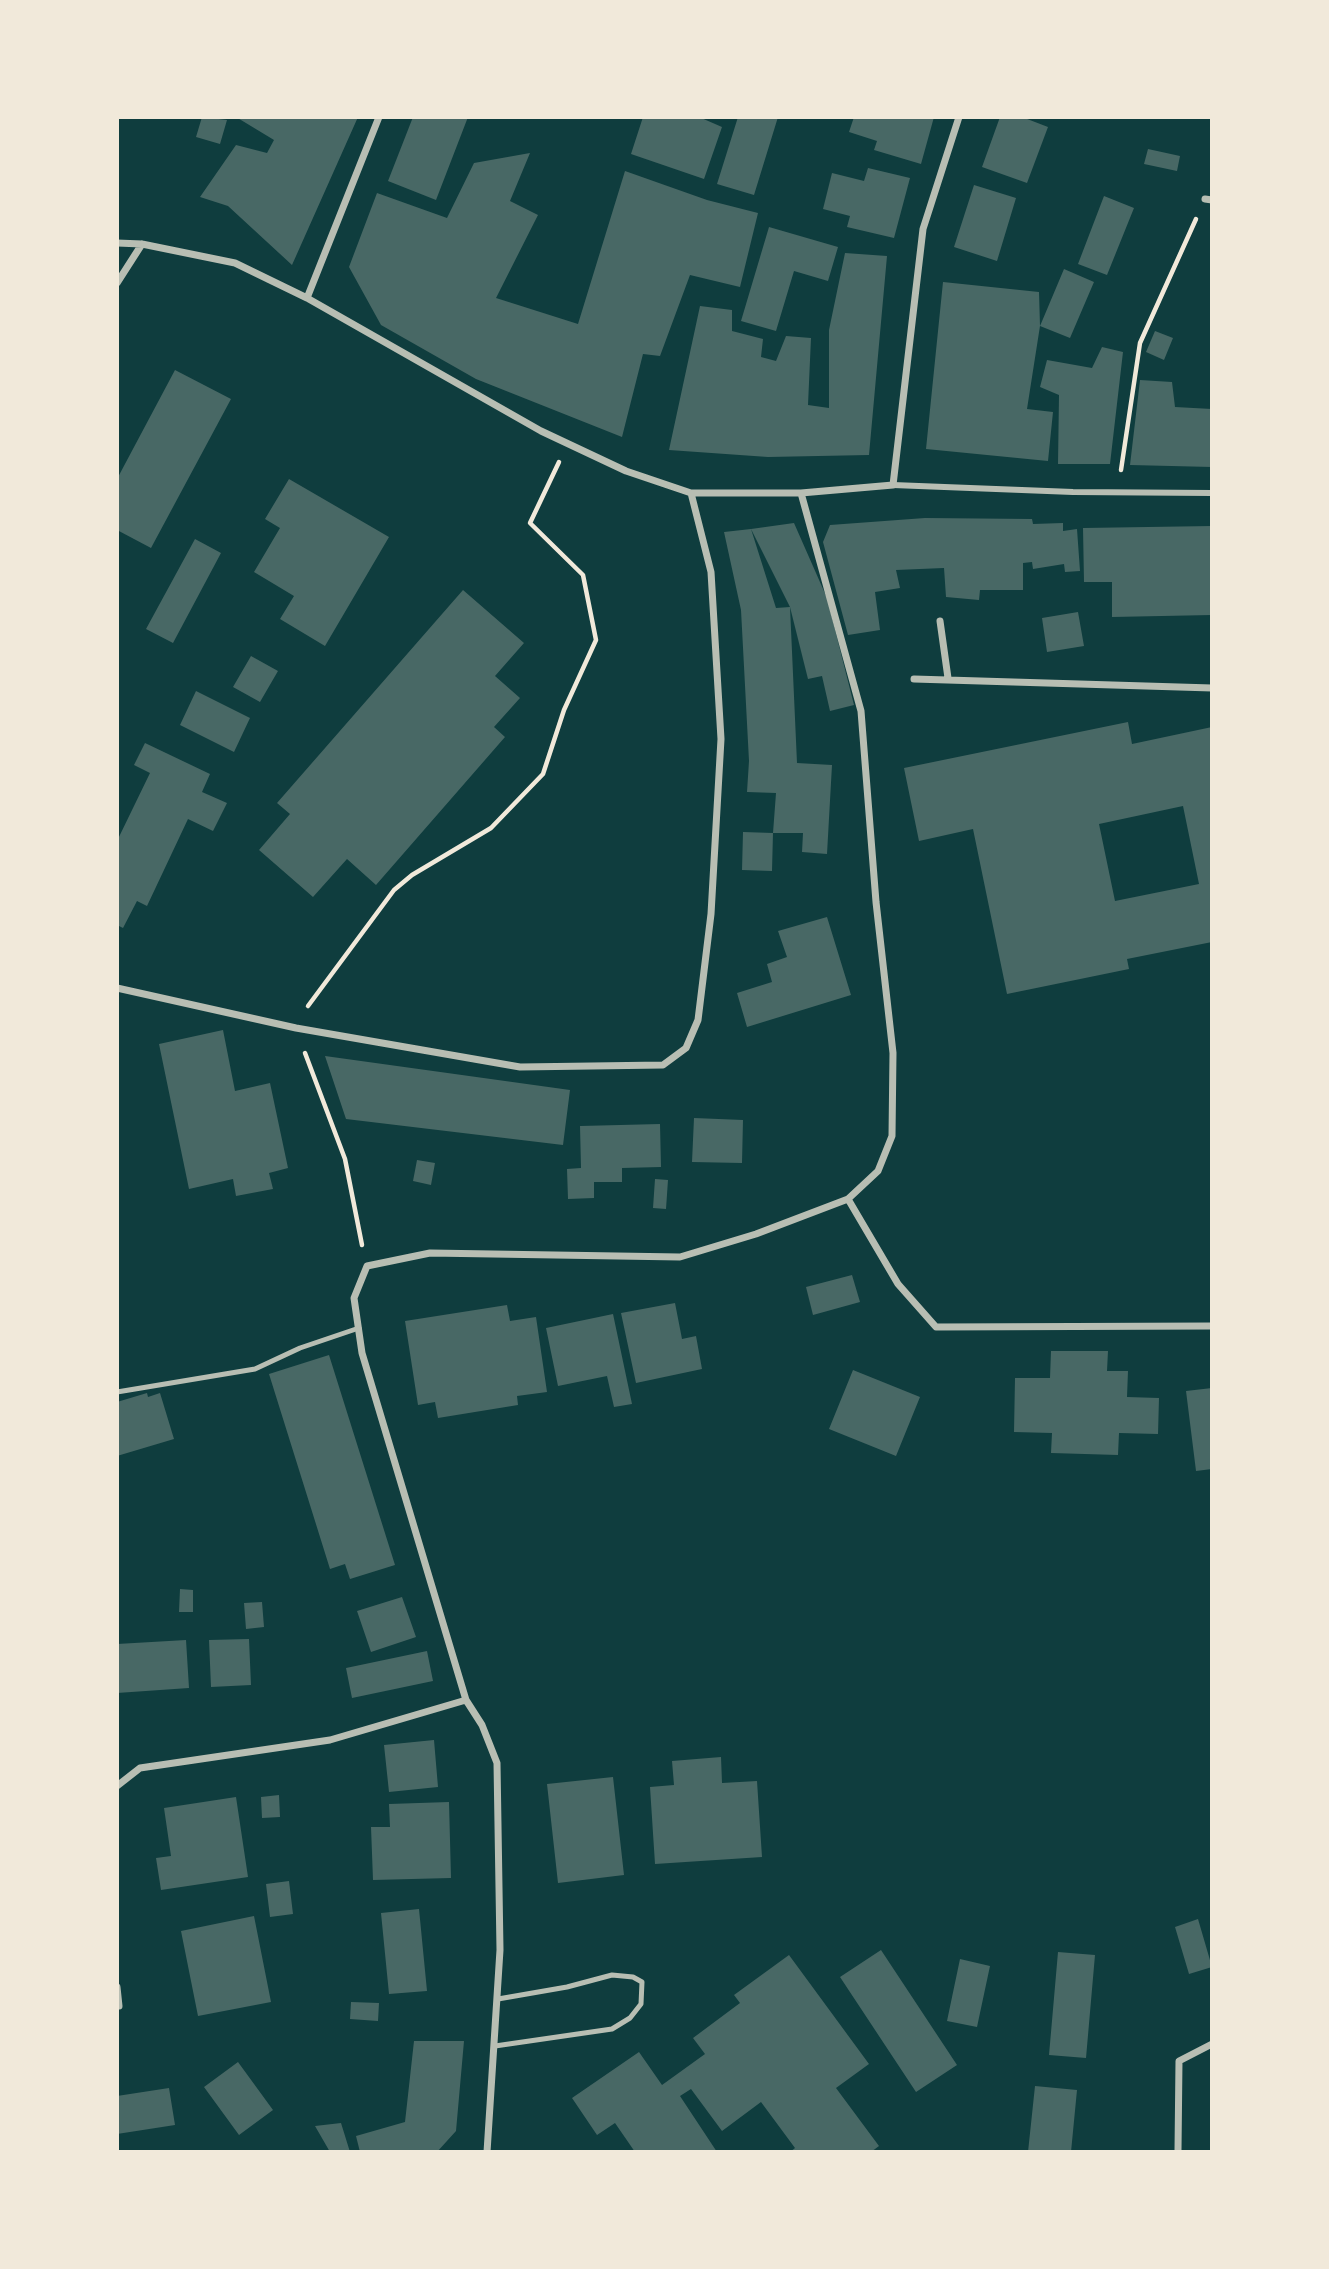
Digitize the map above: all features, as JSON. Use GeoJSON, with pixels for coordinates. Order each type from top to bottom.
{"type":"FeatureCollection","features":[{"type":"Feature","properties":{"kind":"street"},"geometry":{"type":"LineString","coordinates":[[307,298],[379,117]]}},
{"type":"Feature","properties":{"kind":"street"},"geometry":{"type":"LineString","coordinates":[[893,485],[923,229],[959,117]]}},
{"type":"Feature","properties":{"kind":"street"},"geometry":{"type":"LineString","coordinates":[[117,243],[142,244],[235,263],[307,298],[567,443],[626,471],[691,493],[801,493],[893,485],[1212,493]]}},
{"type":"Feature","properties":{"kind":"street"},"geometry":{"type":"LineString","coordinates":[[117,283],[142,244]]}},
{"type":"Feature","properties":{"kind":"street"},"geometry":{"type":"LineString","coordinates":[[117,988],[296,1028],[520,1067],[663,1065],[686,1048],[698,1020],[711,914],[721,739],[711,572],[691,493]]}},
{"type":"Feature","properties":{"kind":"street"},"geometry":{"type":"LineString","coordinates":[[488,2152],[498,1999],[497,1763],[482,1725],[466,1700],[362,1353],[354,1298],[367,1266],[430,1253],[680,1257],[756,1234],[848,1199],[878,1171],[891,1136],[893,1053],[876,902],[861,711],[801,493]]}},
{"type":"Feature","properties":{"kind":"street"},"geometry":{"type":"LineString","coordinates":[[940,621],[948,678]]}},
{"type":"Feature","properties":{"kind":"street"},"geometry":{"type":"LineString","coordinates":[[915,679],[1212,688]]}},
{"type":"Feature","properties":{"kind":"street"},"geometry":{"type":"LineString","coordinates":[[848,1199],[898,1284],[936,1326],[1212,1326]]}},
{"type":"Feature","properties":{"kind":"street"},"geometry":{"type":"LineString","coordinates":[[117,1786],[139,1768],[330,1741],[466,1700]]}},
{"type":"Feature","properties":{"kind":"street"},"geometry":{"type":"LineString","coordinates":[[117,1987],[119,2006]]}},
{"type":"Feature","properties":{"kind":"street"},"geometry":{"type":"LineString","coordinates":[[1178,2150],[1179,2061],[1212,2044]]}},
{"type":"Feature","properties":{"kind":"lane"},"geometry":{"type":"LineString","coordinates":[[117,1392],[255,1369],[300,1348],[359,1328]]}},
{"type":"Feature","properties":{"kind":"lane"},"geometry":{"type":"LineString","coordinates":[[495,2046],[612,2029],[630,2018],[641,2004],[642,1983],[633,1977],[612,1975],[567,1987],[498,1999]]}},
{"type":"Feature","properties":{"kind":"path"},"geometry":{"type":"LineString","coordinates":[[1118,492],[1140,342],[1208,199]]}},
{"type":"Feature","properties":{"kind":"path"},"geometry":{"type":"LineString","coordinates":[[367,1266],[345,1158],[296,1028],[307,1007],[394,890],[412,874],[491,828],[543,774],[564,710],[596,640],[583,575],[530,523],[567,443]]}},
{"type":"Feature","properties":{"kind":"building"},"geometry":{"type":"Polygon","coordinates":[[[202,117],[227,120],[220,144],[196,137],[202,117]]]}},
{"type":"Feature","properties":{"kind":"building"},"geometry":{"type":"Polygon","coordinates":[[[236,117],[358,117],[292,265],[228,206],[200,197],[236,145],[267,153],[274,140],[236,117]]]}},
{"type":"Feature","properties":{"kind":"building"},"geometry":{"type":"Polygon","coordinates":[[[413,117],[468,117],[436,200],[388,181],[413,117]]]}},
{"type":"Feature","properties":{"kind":"building"},"geometry":{"type":"Polygon","coordinates":[[[643,117],[699,117],[722,127],[704,179],[631,154],[643,117]]]}},
{"type":"Feature","properties":{"kind":"building"},"geometry":{"type":"Polygon","coordinates":[[[738,117],[778,117],[754,195],[717,184],[738,117]]]}},
{"type":"Feature","properties":{"kind":"building"},"geometry":{"type":"Polygon","coordinates":[[[854,117],[934,117],[921,164],[874,150],[877,141],[849,132],[854,117]]]}},
{"type":"Feature","properties":{"kind":"building"},"geometry":{"type":"Polygon","coordinates":[[[1000,117],[1022,117],[1048,127],[1027,183],[982,167],[1000,117]]]}},
{"type":"Feature","properties":{"kind":"building"},"geometry":{"type":"Polygon","coordinates":[[[1148,149],[1180,156],[1177,171],[1144,164],[1148,149]]]}},
{"type":"Feature","properties":{"kind":"building"},"geometry":{"type":"Polygon","coordinates":[[[530,153],[510,201],[538,215],[496,298],[578,324],[625,171],[707,200],[758,213],[740,287],[690,275],[660,356],[643,354],[622,437],[476,379],[381,325],[349,267],[377,193],[447,218],[474,163],[530,153]]]}},
{"type":"Feature","properties":{"kind":"building"},"geometry":{"type":"Polygon","coordinates":[[[868,168],[910,178],[894,238],[847,227],[850,216],[823,209],[832,173],[864,181],[868,168]]]}},
{"type":"Feature","properties":{"kind":"building"},"geometry":{"type":"Polygon","coordinates":[[[974,185],[1016,198],[997,261],[954,247],[974,185]]]}},
{"type":"Feature","properties":{"kind":"building"},"geometry":{"type":"Polygon","coordinates":[[[1104,196],[1134,208],[1107,275],[1078,264],[1104,196]]]}},
{"type":"Feature","properties":{"kind":"building"},"geometry":{"type":"Polygon","coordinates":[[[769,227],[838,247],[828,281],[794,271],[776,331],[741,321],[769,227]]]}},
{"type":"Feature","properties":{"kind":"building"},"geometry":{"type":"Polygon","coordinates":[[[845,253],[887,256],[869,455],[768,457],[669,450],[700,306],[732,310],[732,331],[763,339],[761,357],[776,361],[786,336],[811,338],[808,405],[829,408],[829,330],[845,253]]]}},
{"type":"Feature","properties":{"kind":"building"},"geometry":{"type":"Polygon","coordinates":[[[1064,269],[1094,282],[1070,338],[1040,326],[1064,269]]]}},
{"type":"Feature","properties":{"kind":"building"},"geometry":{"type":"Polygon","coordinates":[[[943,282],[1039,292],[1040,326],[1027,409],[1053,412],[1048,461],[926,449],[943,282]]]}},
{"type":"Feature","properties":{"kind":"building"},"geometry":{"type":"Polygon","coordinates":[[[1155,331],[1173,338],[1164,360],[1146,352],[1155,331]]]}},
{"type":"Feature","properties":{"kind":"building"},"geometry":{"type":"Polygon","coordinates":[[[1102,347],[1123,352],[1110,464],[1058,464],[1059,395],[1040,387],[1047,360],[1092,368],[1102,347]]]}},
{"type":"Feature","properties":{"kind":"building"},"geometry":{"type":"Polygon","coordinates":[[[175,370],[231,399],[151,548],[117,530],[117,479],[175,370]]]}},
{"type":"Feature","properties":{"kind":"building"},"geometry":{"type":"Polygon","coordinates":[[[1140,380],[1172,382],[1175,407],[1212,409],[1212,467],[1130,465],[1140,380]]]}},
{"type":"Feature","properties":{"kind":"building"},"geometry":{"type":"Polygon","coordinates":[[[289,479],[389,537],[325,646],[280,619],[294,596],[254,572],[280,528],[265,519],[289,479]]]}},
{"type":"Feature","properties":{"kind":"building"},"geometry":{"type":"Polygon","coordinates":[[[925,518],[1032,519],[1033,524],[1063,523],[1063,531],[1077,529],[1080,571],[1065,572],[1064,564],[1033,569],[1032,562],[1023,563],[1023,590],[980,590],[979,600],[946,597],[944,568],[896,570],[900,588],[875,592],[880,630],[848,635],[823,542],[830,525],[925,518]]]}},
{"type":"Feature","properties":{"kind":"building"},"geometry":{"type":"Polygon","coordinates":[[[794,523],[827,598],[854,705],[830,711],[822,676],[808,679],[790,607],[751,529],[794,523]]]}},
{"type":"Feature","properties":{"kind":"building"},"geometry":{"type":"Polygon","coordinates":[[[1212,526],[1212,615],[1112,617],[1112,582],[1084,582],[1083,528],[1212,526]]]}},
{"type":"Feature","properties":{"kind":"building"},"geometry":{"type":"Polygon","coordinates":[[[751,529],[776,608],[790,607],[797,763],[832,765],[827,854],[802,852],[803,833],[773,833],[776,793],[747,792],[749,761],[741,610],[724,532],[751,529]]]}},
{"type":"Feature","properties":{"kind":"building"},"geometry":{"type":"Polygon","coordinates":[[[195,539],[221,553],[173,643],[146,629],[195,539]]]}},
{"type":"Feature","properties":{"kind":"building"},"geometry":{"type":"Polygon","coordinates":[[[463,590],[524,643],[495,676],[520,698],[494,727],[505,737],[376,885],[347,859],[313,897],[259,850],[290,814],[277,803],[463,590]]]}},
{"type":"Feature","properties":{"kind":"building"},"geometry":{"type":"Polygon","coordinates":[[[1078,612],[1084,646],[1047,652],[1042,618],[1078,612]]]}},
{"type":"Feature","properties":{"kind":"building"},"geometry":{"type":"Polygon","coordinates":[[[251,656],[278,671],[260,702],[233,687],[251,656]]]}},
{"type":"Feature","properties":{"kind":"building"},"geometry":{"type":"Polygon","coordinates":[[[196,691],[250,718],[234,752],[180,725],[196,691]]]}},
{"type":"Feature","properties":{"kind":"building"},"geometry":{"type":"Polygon","coordinates":[[[1128,722],[1132,744],[1212,727],[1212,942],[1127,959],[1129,969],[1007,994],[973,829],[919,841],[904,768],[1128,722]],[[1183,806],[1099,824],[1115,901],[1199,884],[1183,806]]]}},
{"type":"Feature","properties":{"kind":"building"},"geometry":{"type":"Polygon","coordinates":[[[145,743],[210,774],[202,792],[227,803],[213,831],[188,819],[147,906],[137,901],[123,928],[117,925],[117,841],[150,773],[134,765],[145,743]]]}},
{"type":"Feature","properties":{"kind":"building"},"geometry":{"type":"Polygon","coordinates":[[[743,832],[773,833],[772,871],[742,870],[743,832]]]}},
{"type":"Feature","properties":{"kind":"building"},"geometry":{"type":"Polygon","coordinates":[[[827,917],[851,995],[747,1027],[737,993],[772,982],[767,964],[787,957],[778,931],[827,917]]]}},
{"type":"Feature","properties":{"kind":"building"},"geometry":{"type":"Polygon","coordinates":[[[223,1030],[235,1091],[270,1083],[288,1168],[269,1173],[273,1189],[236,1196],[233,1179],[189,1189],[159,1044],[223,1030]]]}},
{"type":"Feature","properties":{"kind":"building"},"geometry":{"type":"Polygon","coordinates":[[[325,1056],[570,1090],[563,1145],[346,1119],[325,1056]]]}},
{"type":"Feature","properties":{"kind":"building"},"geometry":{"type":"Polygon","coordinates":[[[694,1118],[743,1120],[742,1163],[692,1162],[694,1118]]]}},
{"type":"Feature","properties":{"kind":"building"},"geometry":{"type":"Polygon","coordinates":[[[660,1124],[661,1167],[622,1168],[622,1182],[594,1182],[594,1198],[568,1199],[567,1169],[581,1168],[580,1126],[660,1124]]]}},
{"type":"Feature","properties":{"kind":"building"},"geometry":{"type":"Polygon","coordinates":[[[417,1160],[435,1163],[431,1185],[413,1181],[417,1160]]]}},
{"type":"Feature","properties":{"kind":"building"},"geometry":{"type":"Polygon","coordinates":[[[655,1179],[668,1180],[666,1209],[653,1208],[655,1179]]]}},
{"type":"Feature","properties":{"kind":"building"},"geometry":{"type":"Polygon","coordinates":[[[852,1275],[860,1302],[813,1315],[806,1287],[852,1275]]]}},
{"type":"Feature","properties":{"kind":"building"},"geometry":{"type":"Polygon","coordinates":[[[675,1303],[682,1339],[696,1336],[702,1369],[636,1383],[621,1313],[675,1303]]]}},
{"type":"Feature","properties":{"kind":"building"},"geometry":{"type":"Polygon","coordinates":[[[507,1305],[510,1321],[536,1317],[547,1392],[517,1396],[518,1405],[438,1418],[435,1402],[418,1405],[405,1321],[507,1305]]]}},
{"type":"Feature","properties":{"kind":"building"},"geometry":{"type":"Polygon","coordinates":[[[613,1314],[632,1404],[614,1407],[607,1376],[558,1386],[546,1328],[613,1314]]]}},
{"type":"Feature","properties":{"kind":"building"},"geometry":{"type":"Polygon","coordinates":[[[1051,1351],[1108,1351],[1107,1371],[1128,1371],[1127,1397],[1159,1398],[1158,1434],[1119,1433],[1118,1455],[1051,1453],[1052,1433],[1014,1432],[1015,1378],[1050,1378],[1051,1351]]]}},
{"type":"Feature","properties":{"kind":"building"},"geometry":{"type":"Polygon","coordinates":[[[329,1355],[395,1565],[350,1579],[345,1564],[330,1569],[269,1374],[329,1355]]]}},
{"type":"Feature","properties":{"kind":"building"},"geometry":{"type":"Polygon","coordinates":[[[853,1370],[920,1397],[896,1456],[829,1429],[853,1370]]]}},
{"type":"Feature","properties":{"kind":"building"},"geometry":{"type":"Polygon","coordinates":[[[1212,1388],[1212,1469],[1196,1471],[1186,1391],[1212,1388]]]}},
{"type":"Feature","properties":{"kind":"building"},"geometry":{"type":"Polygon","coordinates":[[[147,1393],[148,1397],[160,1393],[174,1439],[117,1456],[117,1402],[147,1393]]]}},
{"type":"Feature","properties":{"kind":"building"},"geometry":{"type":"Polygon","coordinates":[[[180,1589],[193,1590],[193,1612],[179,1612],[180,1589]]]}},
{"type":"Feature","properties":{"kind":"building"},"geometry":{"type":"Polygon","coordinates":[[[402,1597],[416,1637],[371,1652],[357,1611],[402,1597]]]}},
{"type":"Feature","properties":{"kind":"building"},"geometry":{"type":"Polygon","coordinates":[[[262,1602],[264,1627],[246,1629],[244,1603],[262,1602]]]}},
{"type":"Feature","properties":{"kind":"building"},"geometry":{"type":"Polygon","coordinates":[[[249,1639],[251,1685],[211,1687],[209,1640],[249,1639]]]}},
{"type":"Feature","properties":{"kind":"building"},"geometry":{"type":"Polygon","coordinates":[[[186,1640],[189,1688],[117,1693],[117,1644],[186,1640]]]}},
{"type":"Feature","properties":{"kind":"building"},"geometry":{"type":"Polygon","coordinates":[[[427,1651],[433,1681],[352,1698],[346,1668],[427,1651]]]}},
{"type":"Feature","properties":{"kind":"building"},"geometry":{"type":"Polygon","coordinates":[[[434,1740],[438,1787],[389,1792],[384,1745],[434,1740]]]}},
{"type":"Feature","properties":{"kind":"building"},"geometry":{"type":"Polygon","coordinates":[[[721,1757],[722,1783],[757,1781],[762,1857],[655,1864],[650,1787],[674,1785],[672,1761],[721,1757]]]}},
{"type":"Feature","properties":{"kind":"building"},"geometry":{"type":"Polygon","coordinates":[[[613,1777],[624,1875],[558,1883],[547,1784],[613,1777]]]}},
{"type":"Feature","properties":{"kind":"building"},"geometry":{"type":"Polygon","coordinates":[[[279,1795],[280,1817],[262,1818],[261,1797],[279,1795]]]}},
{"type":"Feature","properties":{"kind":"building"},"geometry":{"type":"Polygon","coordinates":[[[236,1797],[248,1877],[161,1890],[156,1858],[171,1856],[164,1808],[236,1797]]]}},
{"type":"Feature","properties":{"kind":"building"},"geometry":{"type":"Polygon","coordinates":[[[449,1802],[451,1878],[373,1880],[371,1827],[390,1827],[389,1804],[449,1802]]]}},
{"type":"Feature","properties":{"kind":"building"},"geometry":{"type":"Polygon","coordinates":[[[289,1881],[293,1914],[270,1917],[266,1884],[289,1881]]]}},
{"type":"Feature","properties":{"kind":"building"},"geometry":{"type":"Polygon","coordinates":[[[419,1909],[427,1991],[389,1994],[381,1913],[419,1909]]]}},
{"type":"Feature","properties":{"kind":"building"},"geometry":{"type":"Polygon","coordinates":[[[254,1916],[271,2002],[198,2016],[181,1931],[254,1916]]]}},
{"type":"Feature","properties":{"kind":"building"},"geometry":{"type":"Polygon","coordinates":[[[1198,1919],[1212,1967],[1189,1974],[1175,1927],[1198,1919]]]}},
{"type":"Feature","properties":{"kind":"building"},"geometry":{"type":"Polygon","coordinates":[[[881,1950],[957,2065],[916,2092],[840,1977],[881,1950]]]}},
{"type":"Feature","properties":{"kind":"building"},"geometry":{"type":"Polygon","coordinates":[[[1058,1952],[1095,1955],[1086,2058],[1049,2055],[1058,1952]]]}},
{"type":"Feature","properties":{"kind":"building"},"geometry":{"type":"Polygon","coordinates":[[[789,1955],[869,2064],[836,2088],[879,2146],[871,2152],[790,2152],[795,2148],[761,2102],[722,2131],[691,2089],[680,2096],[717,2152],[635,2152],[615,2123],[597,2135],[572,2098],[639,2052],[662,2085],[705,2054],[693,2038],[740,2003],[734,1995],[789,1955]]]}},
{"type":"Feature","properties":{"kind":"building"},"geometry":{"type":"Polygon","coordinates":[[[960,1959],[990,1966],[977,2027],[947,2021],[960,1959]]]}},
{"type":"Feature","properties":{"kind":"building"},"geometry":{"type":"Polygon","coordinates":[[[351,2002],[379,2003],[378,2021],[350,2019],[351,2002]]]}},
{"type":"Feature","properties":{"kind":"building"},"geometry":{"type":"Polygon","coordinates":[[[414,2041],[464,2041],[456,2131],[437,2152],[360,2152],[356,2136],[405,2122],[414,2041]]]}},
{"type":"Feature","properties":{"kind":"building"},"geometry":{"type":"Polygon","coordinates":[[[238,2062],[273,2110],[239,2135],[204,2087],[238,2062]]]}},
{"type":"Feature","properties":{"kind":"building"},"geometry":{"type":"Polygon","coordinates":[[[1035,2086],[1077,2090],[1071,2152],[1028,2152],[1035,2086]]]}},
{"type":"Feature","properties":{"kind":"building"},"geometry":{"type":"Polygon","coordinates":[[[169,2088],[175,2125],[117,2134],[117,2096],[169,2088]]]}},
{"type":"Feature","properties":{"kind":"building"},"geometry":{"type":"Polygon","coordinates":[[[341,2123],[350,2152],[330,2152],[315,2126],[341,2123]]]}}]}
